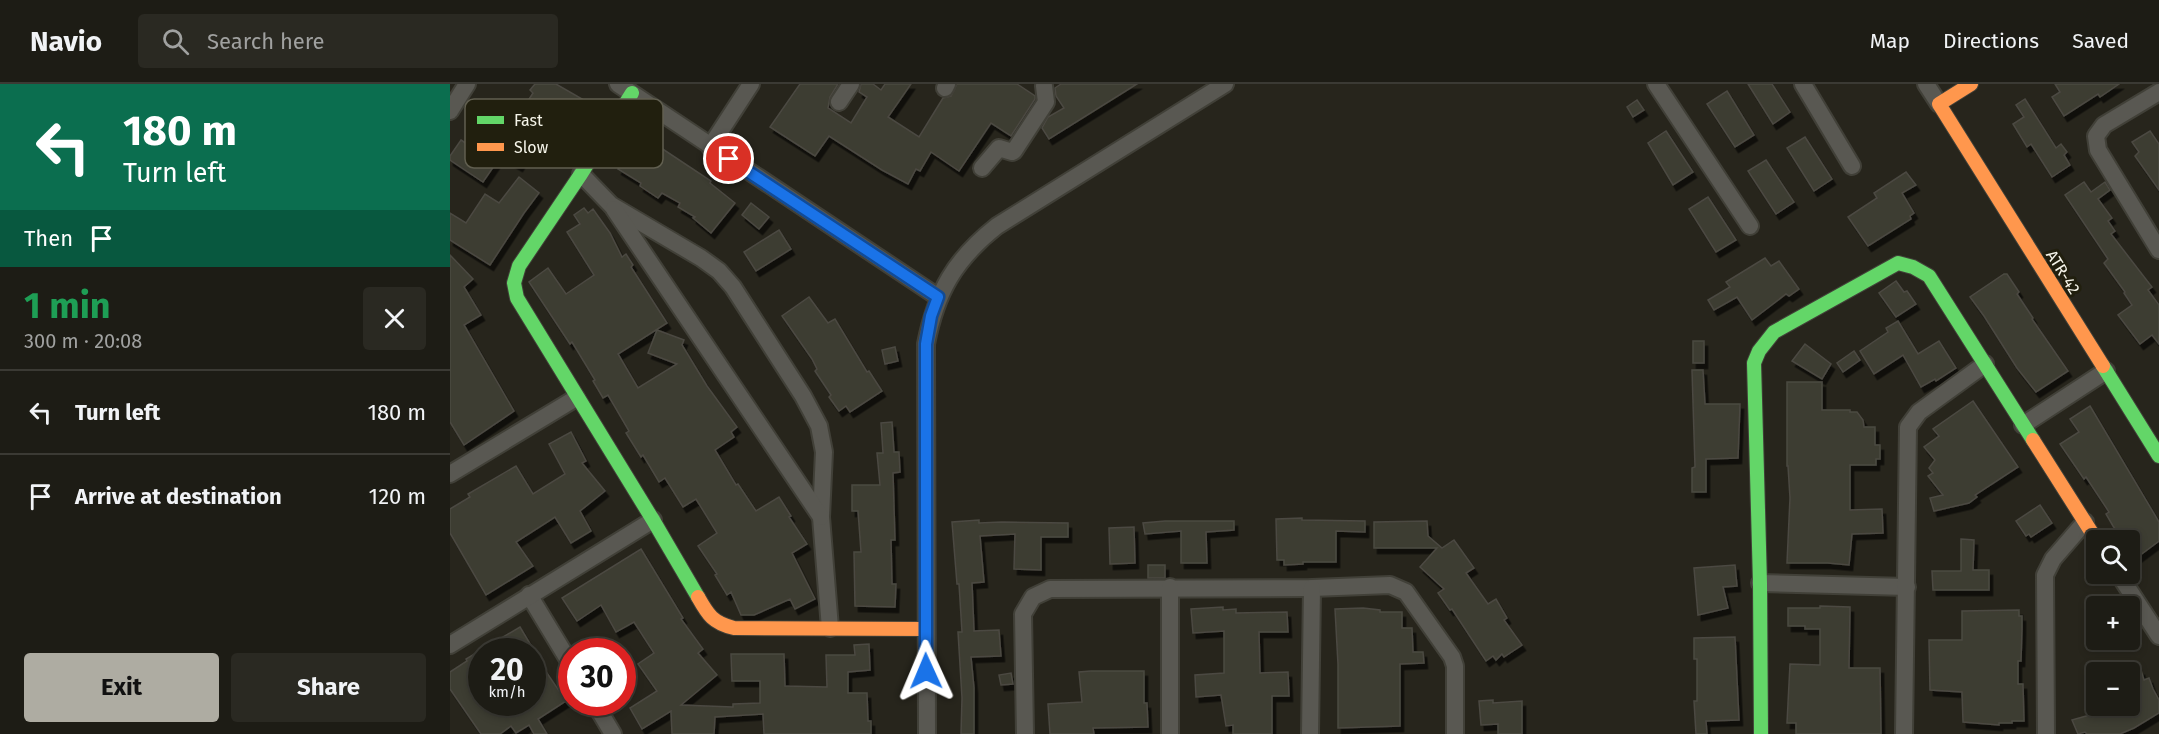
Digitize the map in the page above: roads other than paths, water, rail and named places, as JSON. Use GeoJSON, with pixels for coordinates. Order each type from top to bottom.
{"type":"FeatureCollection","features":[{"type":"Feature","properties":{"kind":"street"},"geometry":{"type":"LineString","coordinates":[[452,104],[467,84]]}},
{"type":"Feature","properties":{"kind":"street"},"geometry":{"type":"LineString","coordinates":[[710,147],[751,84]]}},
{"type":"Feature","properties":{"kind":"street"},"geometry":{"type":"LineString","coordinates":[[838,102],[851,84]]}},
{"type":"Feature","properties":{"kind":"street"},"geometry":{"type":"LineString","coordinates":[[1803,84],[1852,166]]}},
{"type":"Feature","properties":{"kind":"street"},"geometry":{"type":"LineString","coordinates":[[1926,84],[1939,104],[1971,84]]}},
{"type":"Feature","properties":{"kind":"street"},"geometry":{"type":"LineString","coordinates":[[982,168],[999,148],[1014,151],[1046,102],[1044,85]]}},
{"type":"Feature","properties":{"kind":"street"},"geometry":{"type":"LineString","coordinates":[[1659,85],[1750,226]]}},
{"type":"Feature","properties":{"kind":"street"},"geometry":{"type":"LineString","coordinates":[[927,734],[926,344],[931,316],[938,297],[954,269],[981,239],[998,226],[1218,86]]}},
{"type":"Feature","properties":{"kind":"street"},"geometry":{"type":"LineString","coordinates":[[625,88],[641,99]]}},
{"type":"Feature","properties":{"kind":"street"},"geometry":{"type":"LineString","coordinates":[[2159,92],[2104,125],[2096,136],[2098,150],[2159,250]]}},
{"type":"Feature","properties":{"kind":"street","name":"ATR-42"},"geometry":{"type":"LineString","coordinates":[[1939,104],[2159,456]]}},
{"type":"Feature","properties":{"kind":"street"},"geometry":{"type":"LineString","coordinates":[[663,114],[938,297]]}},
{"type":"Feature","properties":{"kind":"street"},"geometry":{"type":"LineString","coordinates":[[584,168],[519,266],[514,282],[517,298],[576,398],[653,520],[708,615],[720,625],[734,628],[926,629]]}},
{"type":"Feature","properties":{"kind":"street"},"geometry":{"type":"LineString","coordinates":[[581,174],[611,205],[821,517]]}},
{"type":"Feature","properties":{"kind":"street"},"geometry":{"type":"LineString","coordinates":[[611,205],[701,258],[719,272],[733,287],[803,396],[819,426],[824,452],[821,517],[830,628]]}},
{"type":"Feature","properties":{"kind":"street"},"geometry":{"type":"LineString","coordinates":[[1761,734],[1760,583],[1754,363],[1759,351],[1774,332],[1898,263],[1913,267],[1929,276],[2090,530]]}},
{"type":"Feature","properties":{"kind":"street"},"geometry":{"type":"LineString","coordinates":[[1904,734],[1908,427],[1919,412],[1985,364]]}},
{"type":"Feature","properties":{"kind":"street"},"geometry":{"type":"LineString","coordinates":[[2022,425],[2106,372]]}},
{"type":"Feature","properties":{"kind":"street"},"geometry":{"type":"LineString","coordinates":[[451,471],[576,398]]}},
{"type":"Feature","properties":{"kind":"street"},"geometry":{"type":"LineString","coordinates":[[450,645],[653,520]]}},
{"type":"Feature","properties":{"kind":"street"},"geometry":{"type":"LineString","coordinates":[[2046,734],[2045,575],[2053,559],[2085,522]]}},
{"type":"Feature","properties":{"kind":"street"},"geometry":{"type":"LineString","coordinates":[[1760,583],[1907,586]]}},
{"type":"Feature","properties":{"kind":"street"},"geometry":{"type":"LineString","coordinates":[[2125,584],[2159,636]]}},
{"type":"Feature","properties":{"kind":"street"},"geometry":{"type":"LineString","coordinates":[[1025,734],[1023,614],[1033,597],[1050,589],[1312,588],[1389,585],[1406,592],[1452,657],[1455,666],[1455,734]]}},
{"type":"Feature","properties":{"kind":"street"},"geometry":{"type":"LineString","coordinates":[[1170,587],[1170,734]]}},
{"type":"Feature","properties":{"kind":"street"},"geometry":{"type":"LineString","coordinates":[[1310,734],[1312,588]]}},
{"type":"Feature","properties":{"kind":"street"},"geometry":{"type":"LineString","coordinates":[[529,595],[558,643]]}},
{"type":"Feature","properties":{"kind":"street"},"geometry":{"type":"LineString","coordinates":[[603,716],[614,734]]}}]}
